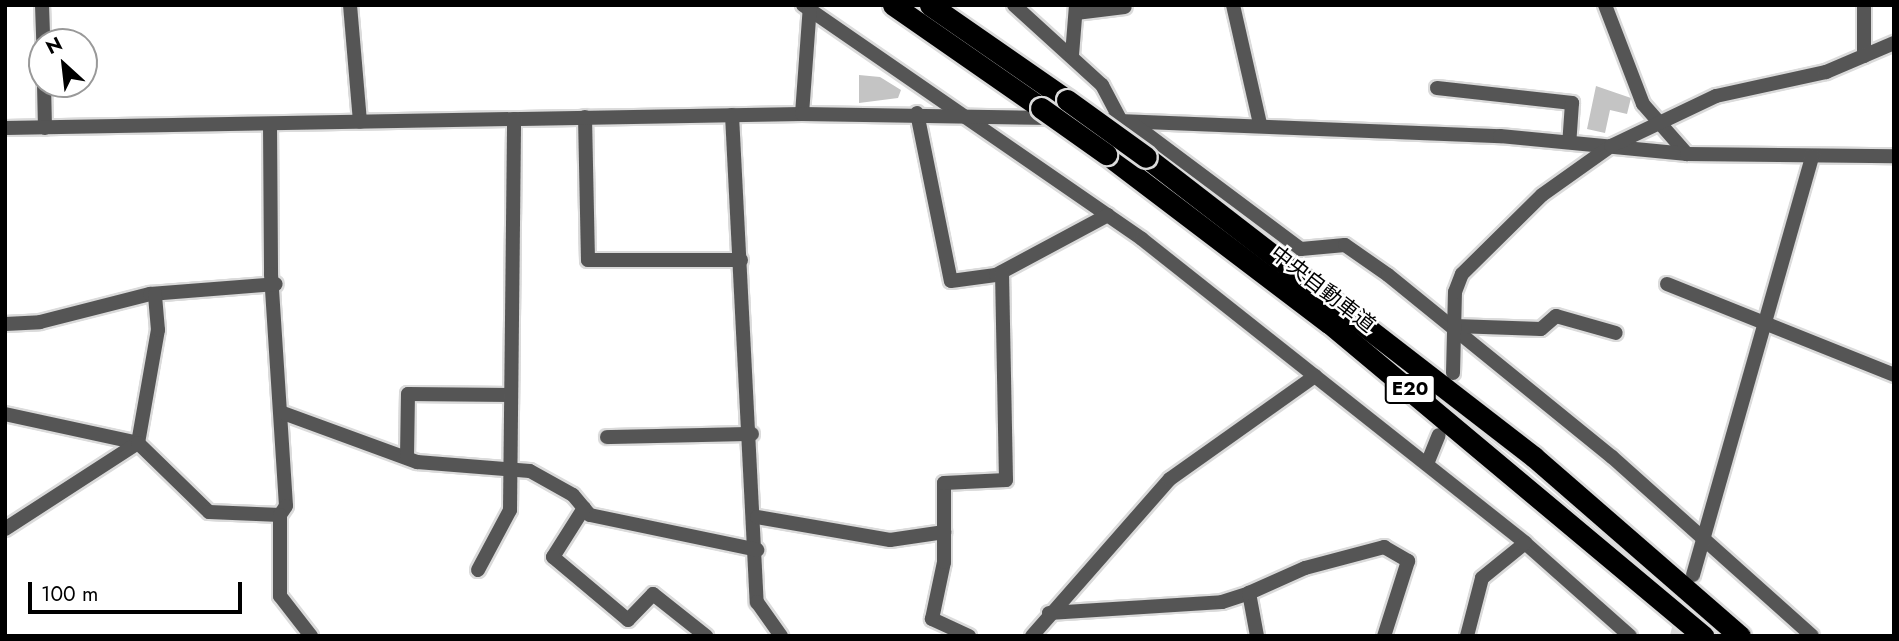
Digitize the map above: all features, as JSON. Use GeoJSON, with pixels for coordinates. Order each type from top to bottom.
{"type":"FeatureCollection","features":[{"type":"Feature","properties":{"kind":"highway","name":"中央自動車道"},"geometry":{"type":"LineString","coordinates":[[893,5],[1106,154],[1329,323],[1704,636]]}},
{"type":"Feature","properties":{"kind":"highway","name":"中央自動車道"},"geometry":{"type":"LineString","coordinates":[[930,5],[1146,157],[1534,457],[1740,636]]}},
{"type":"Feature","properties":{"kind":"street"},"geometry":{"type":"LineString","coordinates":[[42,5],[43,28]]}},
{"type":"Feature","properties":{"kind":"street"},"geometry":{"type":"LineString","coordinates":[[350,5],[359,122]]}},
{"type":"Feature","properties":{"kind":"street"},"geometry":{"type":"LineString","coordinates":[[1014,5],[1102,85],[1126,121],[1301,249],[1345,245],[1456,330],[1705,537],[1812,636]]}},
{"type":"Feature","properties":{"kind":"street"},"geometry":{"type":"LineString","coordinates":[[1233,5],[1261,124]]}},
{"type":"Feature","properties":{"kind":"street"},"geometry":{"type":"LineString","coordinates":[[1605,5],[1643,104],[1687,154]]}},
{"type":"Feature","properties":{"kind":"street"},"geometry":{"type":"LineString","coordinates":[[1864,5],[1864,56]]}},
{"type":"Feature","properties":{"kind":"street"},"geometry":{"type":"LineString","coordinates":[[808,7],[1108,215],[1525,543],[1630,636]]}},
{"type":"Feature","properties":{"kind":"street"},"geometry":{"type":"LineString","coordinates":[[802,114],[808,7]]}},
{"type":"Feature","properties":{"kind":"street"},"geometry":{"type":"LineString","coordinates":[[1072,55],[1076,9],[1125,7]]}},
{"type":"Feature","properties":{"kind":"street"},"geometry":{"type":"LineString","coordinates":[[1453,373],[1462,274],[1542,195],[1611,146],[1739,87],[1826,72],[1894,43]]}},
{"type":"Feature","properties":{"kind":"street"},"geometry":{"type":"LineString","coordinates":[[1437,89],[1572,103],[1569,142]]}},
{"type":"Feature","properties":{"kind":"street"},"geometry":{"type":"LineString","coordinates":[[44,98],[45,128]]}},
{"type":"Feature","properties":{"kind":"street"},"geometry":{"type":"LineString","coordinates":[[918,113],[951,281],[1002,272],[1108,215]]}},
{"type":"Feature","properties":{"kind":"street"},"geometry":{"type":"LineString","coordinates":[[5,128],[964,113],[1261,124],[1569,142],[1687,154],[1894,156]]}},
{"type":"Feature","properties":{"kind":"street"},"geometry":{"type":"LineString","coordinates":[[732,115],[757,517],[757,602],[774,633]]}},
{"type":"Feature","properties":{"kind":"street"},"geometry":{"type":"LineString","coordinates":[[585,117],[588,260],[741,260]]}},
{"type":"Feature","properties":{"kind":"street"},"geometry":{"type":"LineString","coordinates":[[478,570],[510,510],[510,264],[517,260],[514,118]]}},
{"type":"Feature","properties":{"kind":"street"},"geometry":{"type":"LineString","coordinates":[[270,124],[286,506],[280,515],[280,596],[311,636]]}},
{"type":"Feature","properties":{"kind":"street"},"geometry":{"type":"LineString","coordinates":[[1693,575],[1812,157]]}},
{"type":"Feature","properties":{"kind":"street"},"geometry":{"type":"LineString","coordinates":[[969,636],[932,619],[944,532],[944,483],[1006,480],[1010,457],[1002,272]]}},
{"type":"Feature","properties":{"kind":"street"},"geometry":{"type":"LineString","coordinates":[[5,324],[40,322],[155,294],[276,284]]}},
{"type":"Feature","properties":{"kind":"street"},"geometry":{"type":"LineString","coordinates":[[1667,284],[1767,320],[1894,375]]}},
{"type":"Feature","properties":{"kind":"street"},"geometry":{"type":"LineString","coordinates":[[5,529],[138,443],[158,330],[155,294]]}},
{"type":"Feature","properties":{"kind":"street"},"geometry":{"type":"LineString","coordinates":[[1456,330],[1541,329],[1556,316],[1616,333]]}},
{"type":"Feature","properties":{"kind":"street"},"geometry":{"type":"LineString","coordinates":[[1032,636],[1049,613],[1170,478],[1315,376]]}},
{"type":"Feature","properties":{"kind":"street"},"geometry":{"type":"LineString","coordinates":[[407,457],[408,394],[510,395]]}},
{"type":"Feature","properties":{"kind":"street"},"geometry":{"type":"LineString","coordinates":[[283,413],[407,457],[530,471],[584,508],[590,516],[757,550]]}},
{"type":"Feature","properties":{"kind":"street"},"geometry":{"type":"LineString","coordinates":[[5,414],[138,443],[209,512],[280,515]]}},
{"type":"Feature","properties":{"kind":"street"},"geometry":{"type":"LineString","coordinates":[[607,438],[752,434]]}},
{"type":"Feature","properties":{"kind":"street"},"geometry":{"type":"LineString","coordinates":[[1426,464],[1439,435]]}},
{"type":"Feature","properties":{"kind":"street"},"geometry":{"type":"LineString","coordinates":[[584,508],[553,557],[628,620],[653,593],[706,636]]}},
{"type":"Feature","properties":{"kind":"street"},"geometry":{"type":"LineString","coordinates":[[757,517],[890,540],[944,532]]}},
{"type":"Feature","properties":{"kind":"street"},"geometry":{"type":"LineString","coordinates":[[1467,636],[1482,578],[1525,543]]}},
{"type":"Feature","properties":{"kind":"street"},"geometry":{"type":"LineString","coordinates":[[1049,613],[1207,603],[1248,593],[1305,568],[1384,547],[1408,561],[1384,636]]}},
{"type":"Feature","properties":{"kind":"street"},"geometry":{"type":"LineString","coordinates":[[1248,593],[1257,636]]}},
{"type":"Feature","properties":{"kind":"building"},"geometry":{"type":"Polygon","coordinates":[[[859,75],[880,77],[901,90],[898,98],[859,103],[859,75]]]}},
{"type":"Feature","properties":{"kind":"building"},"geometry":{"type":"Polygon","coordinates":[[[1596,86],[1631,98],[1627,114],[1610,110],[1605,133],[1587,129],[1596,86]]]}},
{"type":"Feature","properties":{"kind":"tunnel"},"geometry":{"type":"LineString","coordinates":[[1677,636],[1690,586]]}}]}
